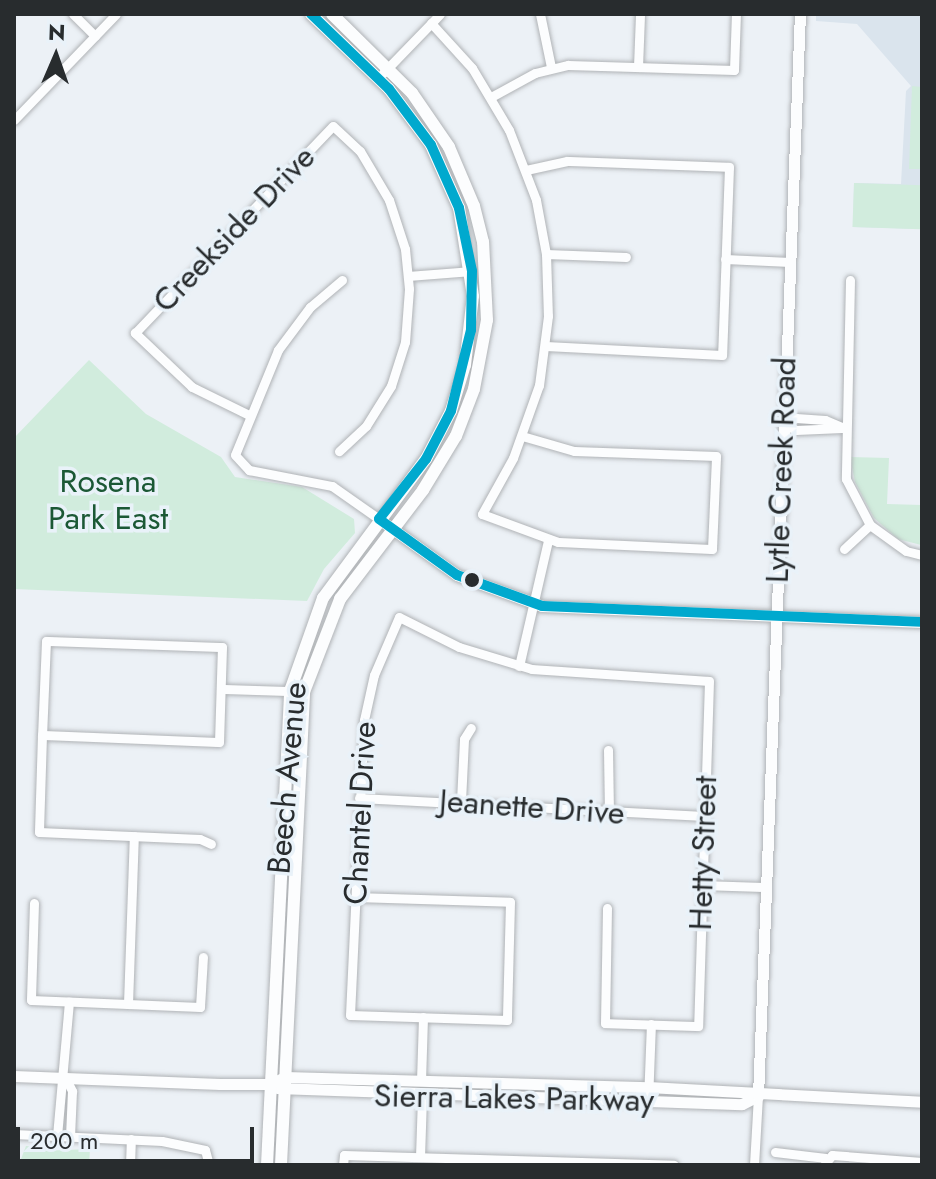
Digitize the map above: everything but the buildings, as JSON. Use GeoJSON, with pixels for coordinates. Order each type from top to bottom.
{"type":"FeatureCollection","features":[{"type":"Feature","properties":{"kind":"main road","name":"Beech Avenue"},"geometry":{"type":"LineString","coordinates":[[267,1165],[290,691],[323,598],[426,459],[451,411],[471,330],[472,271],[448,179],[413,117],[311,14]]}},
{"type":"Feature","properties":{"kind":"main road","name":"Beech Avenue"},"geometry":{"type":"LineString","coordinates":[[281,1165],[304,692],[340,599],[439,466],[465,415],[483,353],[488,294],[483,242],[462,173],[431,118],[389,68],[332,14]]}},
{"type":"Feature","properties":{"kind":"street"},"geometry":{"type":"LineString","coordinates":[[73,14],[95,36]]}},
{"type":"Feature","properties":{"kind":"street"},"geometry":{"type":"LineString","coordinates":[[14,120],[116,14]]}},
{"type":"Feature","properties":{"kind":"street"},"geometry":{"type":"LineString","coordinates":[[378,79],[440,14]]}},
{"type":"Feature","properties":{"kind":"street"},"geometry":{"type":"LineString","coordinates":[[540,14],[551,67]]}},
{"type":"Feature","properties":{"kind":"street"},"geometry":{"type":"LineString","coordinates":[[638,67],[640,14]]}},
{"type":"Feature","properties":{"kind":"street"},"geometry":{"type":"LineString","coordinates":[[491,97],[551,67],[734,70],[736,14]]}},
{"type":"Feature","properties":{"kind":"street","name":"Lytle Creek Road"},"geometry":{"type":"LineString","coordinates":[[754,1165],[800,14]]}},
{"type":"Feature","properties":{"kind":"street"},"geometry":{"type":"LineString","coordinates":[[431,23],[491,97],[526,170],[546,254],[545,346],[522,436],[482,514],[548,540],[712,549],[716,456],[568,450],[522,436]]}},
{"type":"Feature","properties":{"kind":"street"},"geometry":{"type":"LineString","coordinates":[[14,101],[24,110]]}},
{"type":"Feature","properties":{"kind":"street","name":"Creekside Drive"},"geometry":{"type":"LineString","coordinates":[[249,415],[192,387],[135,333],[333,126],[360,151],[381,182],[400,231],[408,276]]}},
{"type":"Feature","properties":{"kind":"street"},"geometry":{"type":"LineString","coordinates":[[526,170],[567,161],[729,167],[722,355],[545,346]]}},
{"type":"Feature","properties":{"kind":"street"},"geometry":{"type":"LineString","coordinates":[[546,254],[626,257]]}},
{"type":"Feature","properties":{"kind":"street"},"geometry":{"type":"LineString","coordinates":[[725,259],[790,262]]}},
{"type":"Feature","properties":{"kind":"street"},"geometry":{"type":"LineString","coordinates":[[339,451],[366,426],[391,386],[407,330],[408,276],[472,271]]}},
{"type":"Feature","properties":{"kind":"street"},"geometry":{"type":"LineString","coordinates":[[342,280],[284,340],[249,415],[237,461],[249,470],[332,486],[457,575],[533,604],[775,619],[922,622]]}},
{"type":"Feature","properties":{"kind":"street"},"geometry":{"type":"LineString","coordinates":[[850,280],[844,428],[846,479],[870,525],[906,551],[922,555]]}},
{"type":"Feature","properties":{"kind":"street"},"geometry":{"type":"LineString","coordinates":[[783,424],[796,418],[825,420],[844,428]]}},
{"type":"Feature","properties":{"kind":"street"},"geometry":{"type":"LineString","coordinates":[[844,549],[870,525]]}},
{"type":"Feature","properties":{"kind":"street"},"geometry":{"type":"LineString","coordinates":[[519,666],[548,540]]}},
{"type":"Feature","properties":{"kind":"street","name":"Chantel Drive"},"geometry":{"type":"LineString","coordinates":[[423,1017],[350,1015],[359,798],[368,697],[399,617],[459,647],[519,666]]}},
{"type":"Feature","properties":{"kind":"street"},"geometry":{"type":"LineString","coordinates":[[42,735],[219,742],[222,647],[46,641],[42,735],[39,832],[200,839],[211,844]]}},
{"type":"Feature","properties":{"kind":"street","name":"Hetty Street"},"geometry":{"type":"LineString","coordinates":[[519,666],[588,676],[709,681],[698,1026],[651,1024]]}},
{"type":"Feature","properties":{"kind":"street"},"geometry":{"type":"LineString","coordinates":[[221,689],[290,691]]}},
{"type":"Feature","properties":{"kind":"street"},"geometry":{"type":"LineString","coordinates":[[461,801],[464,739],[471,728]]}},
{"type":"Feature","properties":{"kind":"street"},"geometry":{"type":"LineString","coordinates":[[608,750],[609,813]]}},
{"type":"Feature","properties":{"kind":"street","name":"Jeanette Drive"},"geometry":{"type":"LineString","coordinates":[[359,798],[705,816]]}},
{"type":"Feature","properties":{"kind":"street"},"geometry":{"type":"LineString","coordinates":[[128,1004],[134,836]]}},
{"type":"Feature","properties":{"kind":"street"},"geometry":{"type":"LineString","coordinates":[[701,885],[763,887]]}},
{"type":"Feature","properties":{"kind":"street"},"geometry":{"type":"LineString","coordinates":[[355,897],[510,902],[507,1020],[423,1017],[421,1081]]}},
{"type":"Feature","properties":{"kind":"street"},"geometry":{"type":"LineString","coordinates":[[34,903],[31,1000],[200,1007],[203,957]]}},
{"type":"Feature","properties":{"kind":"street"},"geometry":{"type":"LineString","coordinates":[[607,908],[605,1023],[651,1024],[648,1101]]}},
{"type":"Feature","properties":{"kind":"street"},"geometry":{"type":"LineString","coordinates":[[57,1136],[59,1090],[65,1077],[69,1002]]}},
{"type":"Feature","properties":{"kind":"street","name":"Sierra Lakes Parkway"},"geometry":{"type":"LineString","coordinates":[[14,1076],[270,1084],[285,1077],[648,1087],[742,1090],[758,1096],[922,1102]]}},
{"type":"Feature","properties":{"kind":"street"},"geometry":{"type":"LineString","coordinates":[[65,1077],[72,1091],[70,1137]]}},
{"type":"Feature","properties":{"kind":"street","name":"Sierra Lakes Parkway"},"geometry":{"type":"LineString","coordinates":[[270,1084],[284,1092],[742,1104],[758,1096]]}},
{"type":"Feature","properties":{"kind":"street"},"geometry":{"type":"LineString","coordinates":[[420,1157],[422,1096]]}},
{"type":"Feature","properties":{"kind":"street"},"geometry":{"type":"LineString","coordinates":[[14,1134],[131,1139],[205,1150],[209,1165]]}},
{"type":"Feature","properties":{"kind":"street"},"geometry":{"type":"LineString","coordinates":[[130,1165],[131,1139]]}},
{"type":"Feature","properties":{"kind":"street"},"geometry":{"type":"LineString","coordinates":[[775,1152],[827,1159],[922,1162]]}},
{"type":"Feature","properties":{"kind":"street"},"geometry":{"type":"LineString","coordinates":[[343,1160],[420,1157],[674,1165]]}},
{"type":"Feature","properties":{"kind":"shaded area"},"geometry":{"type":"Polygon","coordinates":[[[816,14],[922,14],[922,229],[853,227],[854,183],[901,184],[906,91],[911,86],[857,24],[816,21],[816,14]]]}},
{"type":"Feature","properties":{"kind":"green space"},"geometry":{"type":"Polygon","coordinates":[[[912,86],[922,87],[922,169],[909,169],[912,86]]]}},
{"type":"Feature","properties":{"kind":"green space"},"geometry":{"type":"Polygon","coordinates":[[[854,183],[922,185],[920,229],[852,227],[854,183]]]}},
{"type":"Feature","properties":{"kind":"green space","name":"Rosena Park East"},"geometry":{"type":"Polygon","coordinates":[[[89,360],[146,414],[221,457],[235,477],[302,487],[354,519],[355,533],[324,569],[307,601],[14,589],[14,438],[89,360]]]}},
{"type":"Feature","properties":{"kind":"green space"},"geometry":{"type":"Polygon","coordinates":[[[850,457],[889,458],[887,504],[922,505],[921,545],[898,539],[874,518],[855,482],[850,457]]]}},
{"type":"Feature","properties":{"kind":"green space"},"geometry":{"type":"Polygon","coordinates":[[[26,1146],[38,1147],[39,1151],[90,1149],[89,1165],[21,1159],[26,1146]]]}},
{"type":"Feature","properties":{"kind":"transit line"},"geometry":{"type":"LineString","coordinates":[[311,14],[389,89],[431,145],[459,208],[472,271],[471,330],[451,411],[426,459],[379,519],[457,575],[542,606],[922,622]]}}]}
